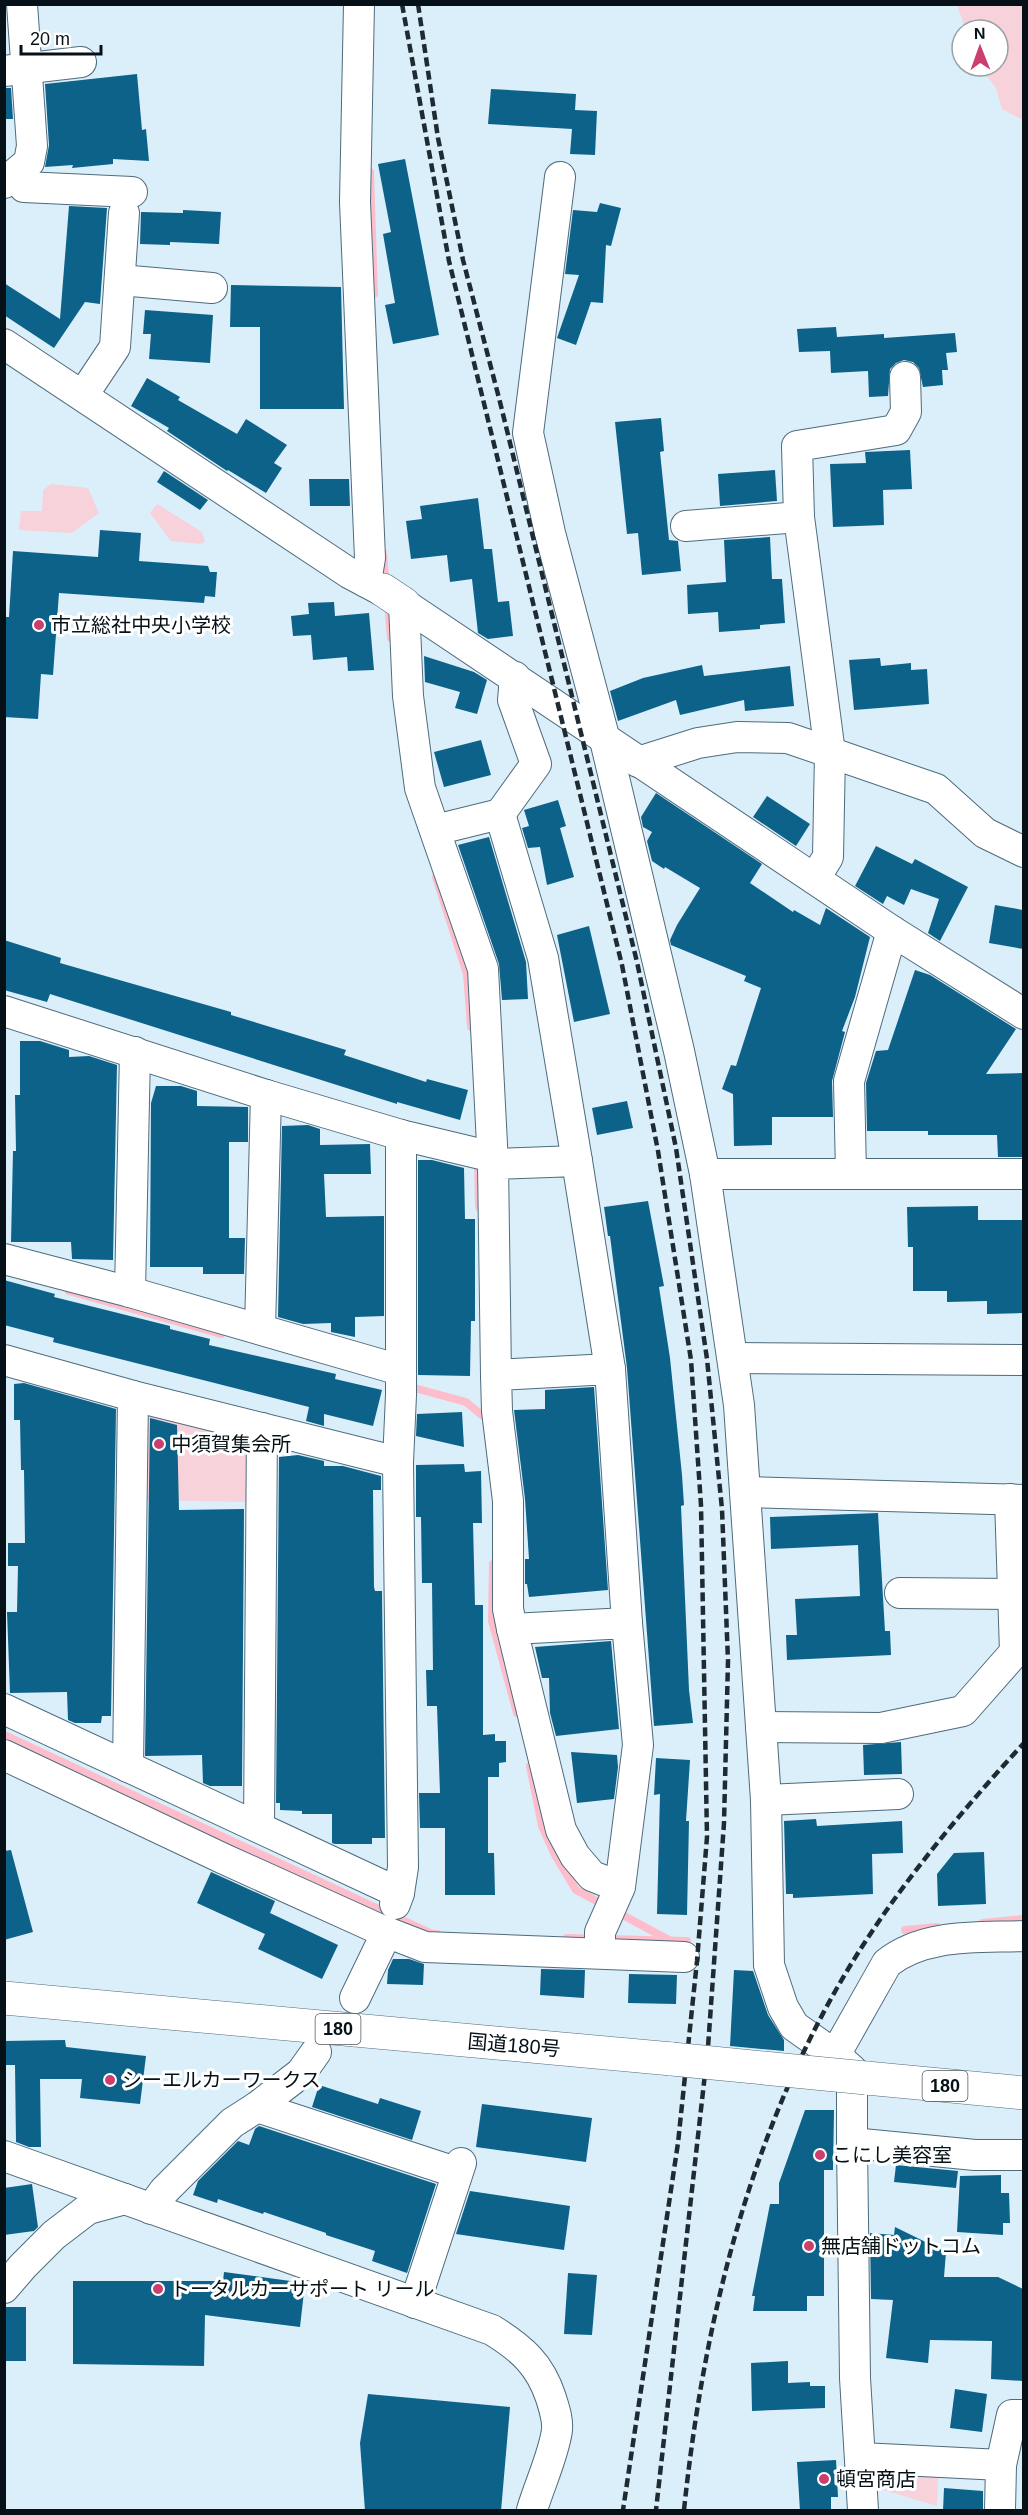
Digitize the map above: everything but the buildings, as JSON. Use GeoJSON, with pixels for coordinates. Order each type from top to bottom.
{"type":"FeatureCollection","features":[{"type":"Feature","properties":{"kind":"highway","name":"国道180号"},"geometry":{"type":"LineString","coordinates":[[4,1998],[1023,2093]]}},
{"type":"Feature","properties":{"kind":"street"},"geometry":{"type":"LineString","coordinates":[[22,4],[16,70],[32,146],[29,162],[10,180],[24,187],[128,203],[115,347],[83,395]]}},
{"type":"Feature","properties":{"kind":"street"},"geometry":{"type":"LineString","coordinates":[[359,4],[355,202],[370,558],[387,594],[408,696],[420,788],[483,969],[486,1158],[497,1411],[491,1455],[508,1502],[508,1610],[561,1830],[575,1856],[592,1876],[607,1923]]}},
{"type":"Feature","properties":{"kind":"street"},"geometry":{"type":"LineString","coordinates":[[16,70],[81,62]]}},
{"type":"Feature","properties":{"kind":"street"},"geometry":{"type":"LineString","coordinates":[[560,177],[528,433],[550,533],[605,740],[679,1051],[705,1174],[733,1358],[745,1492],[766,1800],[769,1965],[783,2007],[794,2026],[852,2070],[855,2378],[863,2511]]}},
{"type":"Feature","properties":{"kind":"street"},"geometry":{"type":"LineString","coordinates":[[120,280],[212,288]]}},
{"type":"Feature","properties":{"kind":"street"},"geometry":{"type":"LineString","coordinates":[[4,344],[349,573],[387,594],[515,677],[605,740],[892,931],[1023,1014]]}},
{"type":"Feature","properties":{"kind":"street"},"geometry":{"type":"LineString","coordinates":[[815,878],[828,857],[830,753],[799,517],[797,446],[896,430],[906,412],[905,376]]}},
{"type":"Feature","properties":{"kind":"street"},"geometry":{"type":"LineString","coordinates":[[686,526],[799,517]]}},
{"type":"Feature","properties":{"kind":"street"},"geometry":{"type":"LineString","coordinates":[[435,830],[500,814],[536,764],[513,700],[515,677]]}},
{"type":"Feature","properties":{"kind":"street"},"geometry":{"type":"LineString","coordinates":[[638,762],[698,743],[737,736],[788,738],[936,789],[986,833],[1023,852]]}},
{"type":"Feature","properties":{"kind":"street"},"geometry":{"type":"LineString","coordinates":[[500,814],[543,958],[578,1161],[609,1369],[638,1745],[607,1923]]}},
{"type":"Feature","properties":{"kind":"street"},"geometry":{"type":"LineString","coordinates":[[851,1173],[849,1081],[892,931]]}},
{"type":"Feature","properties":{"kind":"street"},"geometry":{"type":"LineString","coordinates":[[4,1011],[266,1095],[486,1158],[578,1161]]}},
{"type":"Feature","properties":{"kind":"street"},"geometry":{"type":"LineString","coordinates":[[130,1292],[135,1052]]}},
{"type":"Feature","properties":{"kind":"street"},"geometry":{"type":"LineString","coordinates":[[260,1329],[266,1095]]}},
{"type":"Feature","properties":{"kind":"street"},"geometry":{"type":"LineString","coordinates":[[4,1709],[259,1827],[397,1898],[403,1866],[398,1462],[401,1135]]}},
{"type":"Feature","properties":{"kind":"street"},"geometry":{"type":"LineString","coordinates":[[705,1174],[1023,1174]]}},
{"type":"Feature","properties":{"kind":"street"},"geometry":{"type":"LineString","coordinates":[[4,1259],[260,1329],[400,1383]]}},
{"type":"Feature","properties":{"kind":"street"},"geometry":{"type":"LineString","coordinates":[[733,1358],[1023,1360]]}},
{"type":"Feature","properties":{"kind":"street"},"geometry":{"type":"LineString","coordinates":[[4,1360],[133,1396],[398,1462]]}},
{"type":"Feature","properties":{"kind":"street"},"geometry":{"type":"LineString","coordinates":[[496,1375],[609,1369]]}},
{"type":"Feature","properties":{"kind":"street"},"geometry":{"type":"LineString","coordinates":[[128,1767],[133,1396]]}},
{"type":"Feature","properties":{"kind":"street"},"geometry":{"type":"LineString","coordinates":[[259,1827],[262,1428]]}},
{"type":"Feature","properties":{"kind":"street"},"geometry":{"type":"LineString","coordinates":[[745,1492],[1017,1499],[1013,1594],[1015,1652],[963,1711],[881,1728],[761,1727]]}},
{"type":"Feature","properties":{"kind":"street"},"geometry":{"type":"LineString","coordinates":[[900,1593],[1013,1594]]}},
{"type":"Feature","properties":{"kind":"street"},"geometry":{"type":"LineString","coordinates":[[512,1629],[627,1623]]}},
{"type":"Feature","properties":{"kind":"street"},"geometry":{"type":"LineString","coordinates":[[4,1755],[224,1859],[387,1932],[426,1947],[441,1950],[607,1923],[684,1957]]}},
{"type":"Feature","properties":{"kind":"street"},"geometry":{"type":"LineString","coordinates":[[766,1800],[898,1794]]}},
{"type":"Feature","properties":{"kind":"street"},"geometry":{"type":"LineString","coordinates":[[355,1998],[387,1932]]}},
{"type":"Feature","properties":{"kind":"street"},"geometry":{"type":"LineString","coordinates":[[835,2055],[887,1964],[896,1956],[939,1940],[1023,1936]]}},
{"type":"Feature","properties":{"kind":"street"},"geometry":{"type":"LineString","coordinates":[[4,2288],[54,2235],[88,2209],[138,2204],[164,2191],[232,2123],[301,2073],[316,2052]]}},
{"type":"Feature","properties":{"kind":"street"},"geometry":{"type":"LineString","coordinates":[[257,2107],[454,2166],[415,2303]]}},
{"type":"Feature","properties":{"kind":"street"},"geometry":{"type":"LineString","coordinates":[[852,2143],[975,2155],[1023,2155]]}},
{"type":"Feature","properties":{"kind":"street"},"geometry":{"type":"LineString","coordinates":[[4,2156],[492,2330],[526,2353],[538,2367],[556,2413],[557,2429],[532,2511]]}},
{"type":"Feature","properties":{"kind":"street"},"geometry":{"type":"LineString","coordinates":[[1000,2511],[1001,2465],[1012,2415],[1023,2415]]}},
{"type":"Feature","properties":{"kind":"street"},"geometry":{"type":"LineString","coordinates":[[861,2458],[1001,2465]]}},
{"type":"Feature","properties":{"kind":"shaded area"},"geometry":{"type":"Polygon","coordinates":[[[957,5],[1023,5],[1023,120],[1002,109],[996,88],[988,78],[1010,78],[1010,18],[962,18],[957,5]]]}},
{"type":"Feature","properties":{"kind":"shaded area"},"geometry":{"type":"Polygon","coordinates":[[[51,484],[88,488],[99,513],[72,533],[19,530],[21,511],[42,511],[43,490],[51,484]]]}},
{"type":"Feature","properties":{"kind":"shaded area"},"geometry":{"type":"Polygon","coordinates":[[[157,504],[202,532],[205,542],[200,544],[171,541],[150,513],[157,504]]]}},
{"type":"Feature","properties":{"kind":"shaded area"},"geometry":{"type":"Polygon","coordinates":[[[138,1405],[252,1433],[251,1502],[139,1500],[138,1405]]]}},
{"type":"Feature","properties":{"kind":"shaded area"},"geometry":{"type":"Polygon","coordinates":[[[877,2471],[938,2474],[937,2506],[870,2486],[870,2479],[877,2471]]]}},
{"type":"Feature","properties":{"kind":"waterway"},"geometry":{"type":"LineString","coordinates":[[370,172],[374,294]]}},
{"type":"Feature","properties":{"kind":"waterway"},"geometry":{"type":"LineString","coordinates":[[383,553],[386,585]]}},
{"type":"Feature","properties":{"kind":"waterway"},"geometry":{"type":"LineString","coordinates":[[388,603],[391,638]]}},
{"type":"Feature","properties":{"kind":"waterway"},"geometry":{"type":"LineString","coordinates":[[436,877],[467,974],[471,1027]]}},
{"type":"Feature","properties":{"kind":"waterway"},"geometry":{"type":"LineString","coordinates":[[478,1160],[479,1207]]}},
{"type":"Feature","properties":{"kind":"waterway"},"geometry":{"type":"LineString","coordinates":[[69,1291],[221,1334]]}},
{"type":"Feature","properties":{"kind":"waterway"},"geometry":{"type":"LineString","coordinates":[[407,1386],[466,1402],[483,1416]]}},
{"type":"Feature","properties":{"kind":"waterway"},"geometry":{"type":"LineString","coordinates":[[493,1564],[492,1621],[517,1713]]}},
{"type":"Feature","properties":{"kind":"waterway"},"geometry":{"type":"LineString","coordinates":[[4,1735],[432,1934],[437,1934]]}},
{"type":"Feature","properties":{"kind":"waterway"},"geometry":{"type":"LineString","coordinates":[[530,1766],[542,1826],[555,1855],[576,1890],[669,1940]]}},
{"type":"Feature","properties":{"kind":"waterway"},"geometry":{"type":"LineString","coordinates":[[983,1923],[1024,1919]]}},
{"type":"Feature","properties":{"kind":"waterway"},"geometry":{"type":"LineString","coordinates":[[905,1930],[937,1927]]}},
{"type":"Feature","properties":{"kind":"waterway"},"geometry":{"type":"LineString","coordinates":[[567,1938],[687,1941]]}},
{"type":"Feature","properties":{"kind":"railway"},"geometry":{"type":"LineString","coordinates":[[402,4],[449,261],[622,965],[658,1151],[691,1360],[701,1505],[707,1837],[678,2143],[623,2510]]}},
{"type":"Feature","properties":{"kind":"railway"},"geometry":{"type":"LineString","coordinates":[[418,4],[438,138],[463,260],[637,962],[676,1148],[707,1359],[722,1509],[728,1661],[724,1823],[708,2047],[656,2510]]}},
{"type":"Feature","properties":{"kind":"railway"},"geometry":{"type":"LineString","coordinates":[[684,2510],[692,2442],[717,2307],[734,2241],[777,2112],[805,2049],[837,1988],[878,1923],[948,1830],[1024,1743]]}},
{"type":"Feature","properties":{"kind":"place","name":"市立総社中央小学校"},"geometry":{"type":"Point","coordinates":[39,625]}},
{"type":"Feature","properties":{"kind":"place","name":"中須賀集会所"},"geometry":{"type":"Point","coordinates":[159,1444]}},
{"type":"Feature","properties":{"kind":"place","name":"シーエルカーワークス"},"geometry":{"type":"Point","coordinates":[110,2080]}},
{"type":"Feature","properties":{"kind":"place","name":"こにし美容室"},"geometry":{"type":"Point","coordinates":[820,2155]}},
{"type":"Feature","properties":{"kind":"place","name":"無店舗ドットコム"},"geometry":{"type":"Point","coordinates":[809,2246]}},
{"type":"Feature","properties":{"kind":"place","name":"トータルカーサポート リール"},"geometry":{"type":"Point","coordinates":[158,2289]}},
{"type":"Feature","properties":{"kind":"place","name":"頓宮商店"},"geometry":{"type":"Point","coordinates":[824,2479]}}]}
